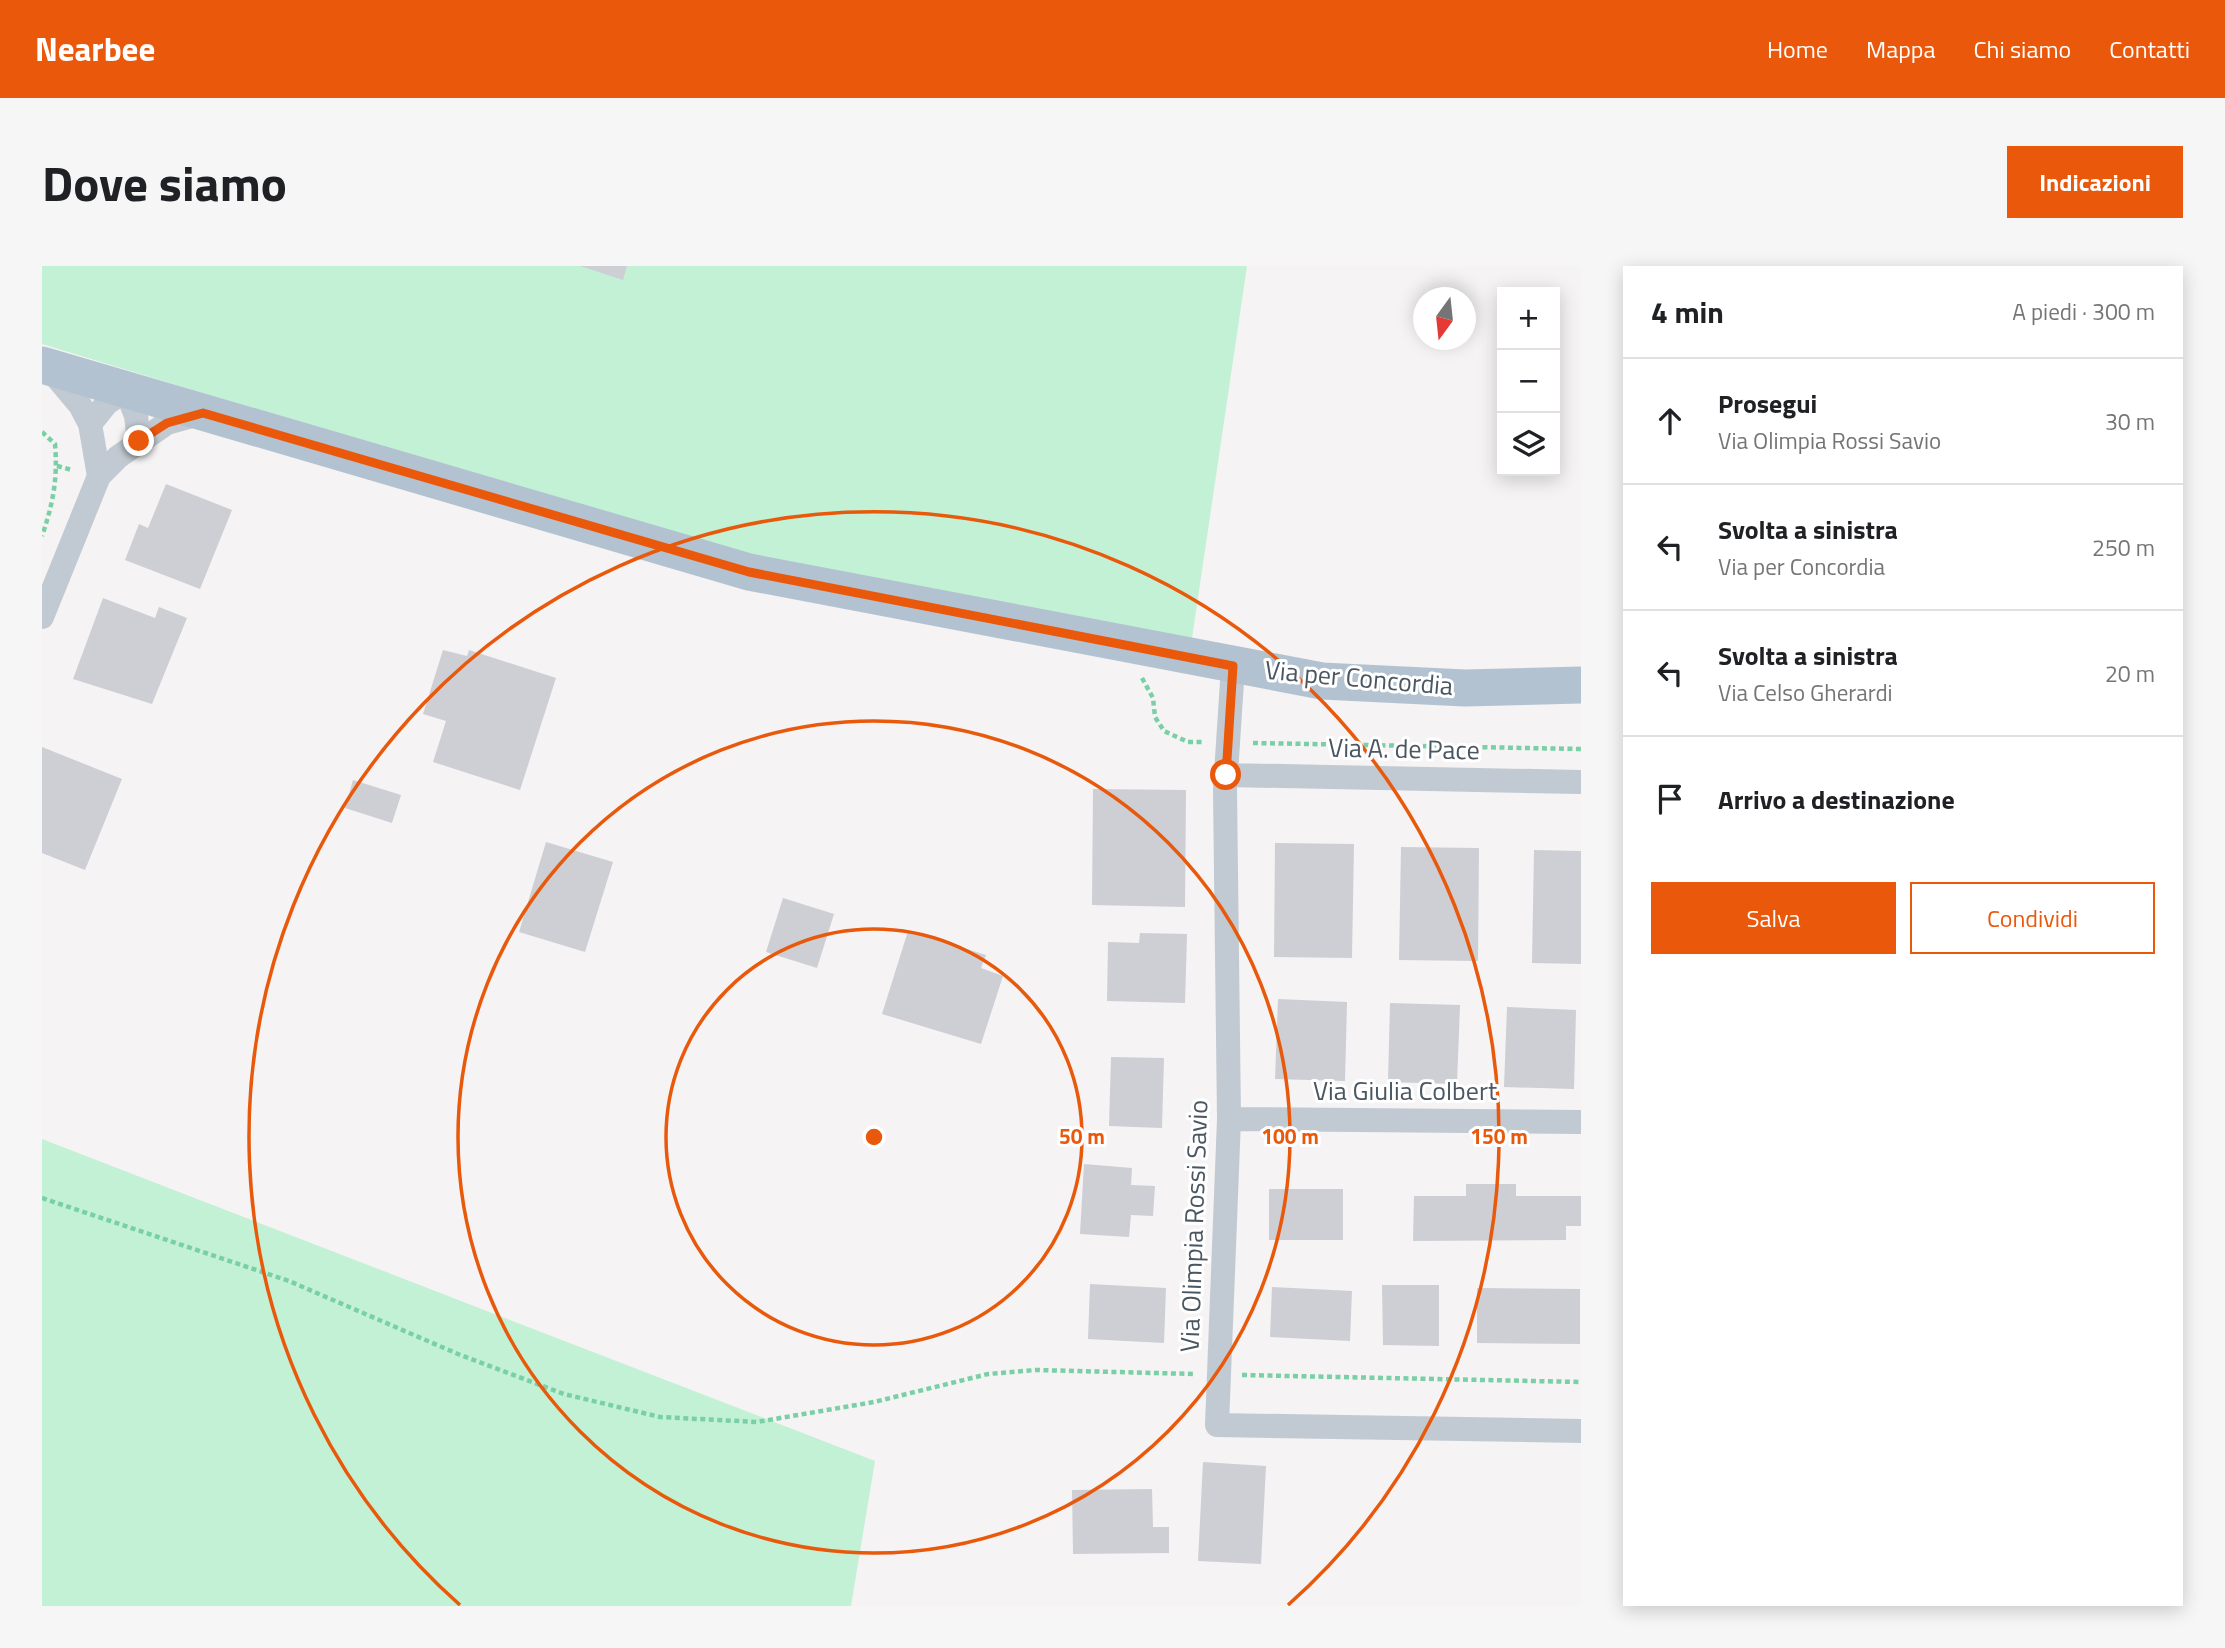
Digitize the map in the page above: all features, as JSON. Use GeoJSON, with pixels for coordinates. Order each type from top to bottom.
{"type":"FeatureCollection","features":[{"type":"Feature","properties":{"kind":"main road","name":"Via per Concordia"},"geometry":{"type":"LineString","coordinates":[[45,366],[749,572],[1322,681],[1465,688],[1581,685]]}},
{"type":"Feature","properties":{"kind":"street"},"geometry":{"type":"LineString","coordinates":[[45,366],[80,405],[90,424],[99,476]]}},
{"type":"Feature","properties":{"kind":"street"},"geometry":{"type":"LineString","coordinates":[[90,424],[107,403],[126,390],[136,416],[139,441]]}},
{"type":"Feature","properties":{"kind":"street"},"geometry":{"type":"LineString","coordinates":[[42,617],[99,476],[139,441],[167,423],[203,413]]}},
{"type":"Feature","properties":{"kind":"street","name":"Via Olimpia Rossi Savio"},"geometry":{"type":"LineString","coordinates":[[1233,666],[1226,775],[1229,1119],[1217,1425],[1581,1431]]}},
{"type":"Feature","properties":{"kind":"street","name":"Via A. de Pace"},"geometry":{"type":"LineString","coordinates":[[1226,775],[1581,782]]}},
{"type":"Feature","properties":{"kind":"street","name":"Via Giulia Colbert"},"geometry":{"type":"LineString","coordinates":[[1229,1119],[1581,1122]]}},
{"type":"Feature","properties":{"kind":"path"},"geometry":{"type":"LineString","coordinates":[[42,432],[55,444],[58,472],[54,503],[42,536]]}},
{"type":"Feature","properties":{"kind":"path"},"geometry":{"type":"LineString","coordinates":[[42,1198],[289,1281],[458,1354],[564,1394],[660,1418],[757,1422],[874,1402],[988,1374],[1036,1370],[1581,1382]]}},
{"type":"Feature","properties":{"kind":"green space"},"geometry":{"type":"Polygon","coordinates":[[[42,266],[1247,266],[1191,645],[738,556],[42,344],[42,266]]]}},
{"type":"Feature","properties":{"kind":"green space"},"geometry":{"type":"Polygon","coordinates":[[[42,1139],[875,1461],[851,1606],[42,1606],[42,1139]]]}},
{"type":"Feature","properties":{"kind":"building"},"geometry":{"type":"Polygon","coordinates":[[[580,266],[627,266],[623,280],[580,266]]]}},
{"type":"Feature","properties":{"kind":"building"},"geometry":{"type":"Polygon","coordinates":[[[166,484],[232,510],[200,589],[125,560],[139,524],[148,528],[166,484]]]}},
{"type":"Feature","properties":{"kind":"building"},"geometry":{"type":"Polygon","coordinates":[[[103,598],[155,618],[159,607],[187,618],[152,704],[73,679],[103,598]]]}},
{"type":"Feature","properties":{"kind":"building"},"geometry":{"type":"Polygon","coordinates":[[[443,650],[467,656],[469,650],[556,678],[520,790],[433,762],[446,721],[423,714],[443,650]]]}},
{"type":"Feature","properties":{"kind":"building"},"geometry":{"type":"Polygon","coordinates":[[[42,747],[122,779],[85,870],[42,853],[42,747]]]}},
{"type":"Feature","properties":{"kind":"building"},"geometry":{"type":"Polygon","coordinates":[[[353,780],[401,795],[392,823],[345,808],[353,780]]]}},
{"type":"Feature","properties":{"kind":"building"},"geometry":{"type":"Polygon","coordinates":[[[1093,789],[1186,790],[1185,907],[1092,905],[1093,789]]]}},
{"type":"Feature","properties":{"kind":"building"},"geometry":{"type":"Polygon","coordinates":[[[546,842],[613,862],[585,952],[519,932],[546,842]]]}},
{"type":"Feature","properties":{"kind":"building"},"geometry":{"type":"Polygon","coordinates":[[[1275,843],[1354,844],[1352,958],[1274,957],[1275,843]]]}},
{"type":"Feature","properties":{"kind":"building"},"geometry":{"type":"Polygon","coordinates":[[[1401,847],[1479,848],[1478,961],[1399,960],[1401,847]]]}},
{"type":"Feature","properties":{"kind":"building"},"geometry":{"type":"Polygon","coordinates":[[[1534,850],[1581,851],[1581,964],[1532,963],[1534,850]]]}},
{"type":"Feature","properties":{"kind":"building"},"geometry":{"type":"Polygon","coordinates":[[[783,898],[834,914],[817,968],[766,952],[783,898]]]}},
{"type":"Feature","properties":{"kind":"building"},"geometry":{"type":"Polygon","coordinates":[[[908,931],[986,955],[981,968],[1003,976],[981,1044],[882,1014],[908,931]]]}},
{"type":"Feature","properties":{"kind":"building"},"geometry":{"type":"Polygon","coordinates":[[[1140,933],[1187,934],[1185,1003],[1107,1001],[1108,942],[1139,943],[1140,933]]]}},
{"type":"Feature","properties":{"kind":"building"},"geometry":{"type":"Polygon","coordinates":[[[1278,999],[1347,1002],[1345,1081],[1275,1079],[1278,999]]]}},
{"type":"Feature","properties":{"kind":"building"},"geometry":{"type":"Polygon","coordinates":[[[1390,1003],[1460,1005],[1457,1084],[1388,1082],[1390,1003]]]}},
{"type":"Feature","properties":{"kind":"building"},"geometry":{"type":"Polygon","coordinates":[[[1507,1007],[1576,1010],[1574,1089],[1504,1087],[1507,1007]]]}},
{"type":"Feature","properties":{"kind":"building"},"geometry":{"type":"Polygon","coordinates":[[[1111,1057],[1164,1058],[1162,1128],[1109,1126],[1111,1057]]]}},
{"type":"Feature","properties":{"kind":"building"},"geometry":{"type":"Polygon","coordinates":[[[1084,1164],[1132,1168],[1131,1185],[1155,1186],[1153,1216],[1131,1215],[1129,1237],[1080,1234],[1084,1164]]]}},
{"type":"Feature","properties":{"kind":"building"},"geometry":{"type":"Polygon","coordinates":[[[1466,1184],[1516,1184],[1516,1196],[1581,1196],[1581,1226],[1566,1226],[1566,1240],[1413,1241],[1414,1196],[1466,1196],[1466,1184]]]}},
{"type":"Feature","properties":{"kind":"building"},"geometry":{"type":"Polygon","coordinates":[[[1269,1189],[1343,1189],[1343,1240],[1269,1240],[1269,1189]]]}},
{"type":"Feature","properties":{"kind":"building"},"geometry":{"type":"Polygon","coordinates":[[[1090,1284],[1166,1288],[1164,1343],[1088,1339],[1090,1284]]]}},
{"type":"Feature","properties":{"kind":"building"},"geometry":{"type":"Polygon","coordinates":[[[1382,1285],[1439,1285],[1439,1346],[1383,1345],[1382,1285]]]}},
{"type":"Feature","properties":{"kind":"building"},"geometry":{"type":"Polygon","coordinates":[[[1272,1287],[1352,1291],[1350,1341],[1270,1337],[1272,1287]]]}},
{"type":"Feature","properties":{"kind":"building"},"geometry":{"type":"Polygon","coordinates":[[[1477,1288],[1580,1289],[1580,1344],[1477,1343],[1477,1288]]]}},
{"type":"Feature","properties":{"kind":"building"},"geometry":{"type":"Polygon","coordinates":[[[1203,1462],[1266,1466],[1261,1564],[1198,1561],[1203,1462]]]}},
{"type":"Feature","properties":{"kind":"building"},"geometry":{"type":"Polygon","coordinates":[[[1152,1489],[1153,1527],[1169,1527],[1169,1553],[1073,1554],[1072,1490],[1152,1489]]]}},
{"type":"Feature","properties":{"kind":"route"},"geometry":{"type":"LineString","coordinates":[[139,441],[167,423],[203,413],[749,572],[1233,666],[1226,775]]}}]}
